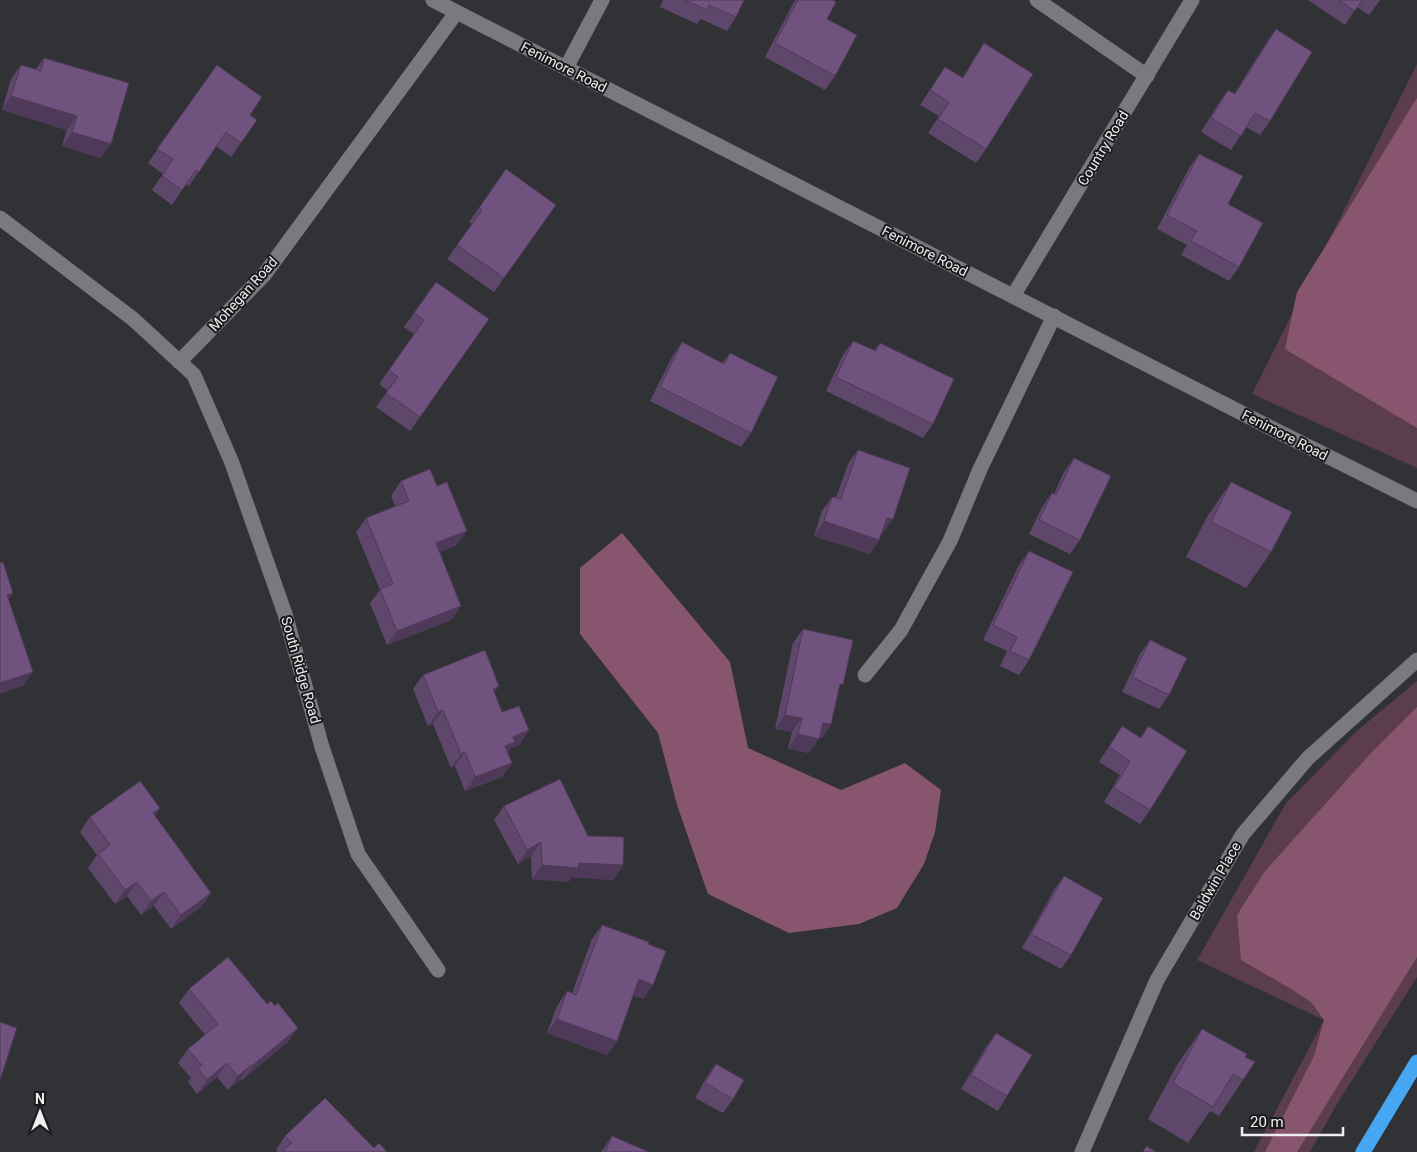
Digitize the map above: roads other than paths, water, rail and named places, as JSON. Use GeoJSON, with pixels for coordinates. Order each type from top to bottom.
{"type":"FeatureCollection","features":[{"type":"Feature","properties":{"kind":"highway"},"geometry":{"type":"LineString","coordinates":[[1363,1152],[1417,1062]]}},
{"type":"Feature","properties":{"kind":"street","name":"Fenimore Road"},"geometry":{"type":"LineString","coordinates":[[433,0],[1417,501]]}},
{"type":"Feature","properties":{"kind":"street"},"geometry":{"type":"LineString","coordinates":[[566,68],[602,0]]}},
{"type":"Feature","properties":{"kind":"street"},"geometry":{"type":"LineString","coordinates":[[1037,0],[1147,76]]}},
{"type":"Feature","properties":{"kind":"street","name":"Country Road"},"geometry":{"type":"LineString","coordinates":[[1013,296],[1192,0]]}},
{"type":"Feature","properties":{"kind":"street","name":"Mohegan Road"},"geometry":{"type":"LineString","coordinates":[[179,362],[264,275],[456,12]]}},
{"type":"Feature","properties":{"kind":"street"},"geometry":{"type":"LineString","coordinates":[[0,218],[132,319],[179,362]]}},
{"type":"Feature","properties":{"kind":"street"},"geometry":{"type":"LineString","coordinates":[[865,675],[901,630],[950,541],[981,467],[1054,316]]}},
{"type":"Feature","properties":{"kind":"street","name":"South Ridge Road"},"geometry":{"type":"LineString","coordinates":[[179,362],[194,375],[232,463],[285,614],[322,747],[358,854],[438,970]]}},
{"type":"Feature","properties":{"kind":"street","name":"Baldwin Place"},"geometry":{"type":"LineString","coordinates":[[1082,1152],[1157,980],[1242,834],[1308,758],[1417,660]]}}]}
